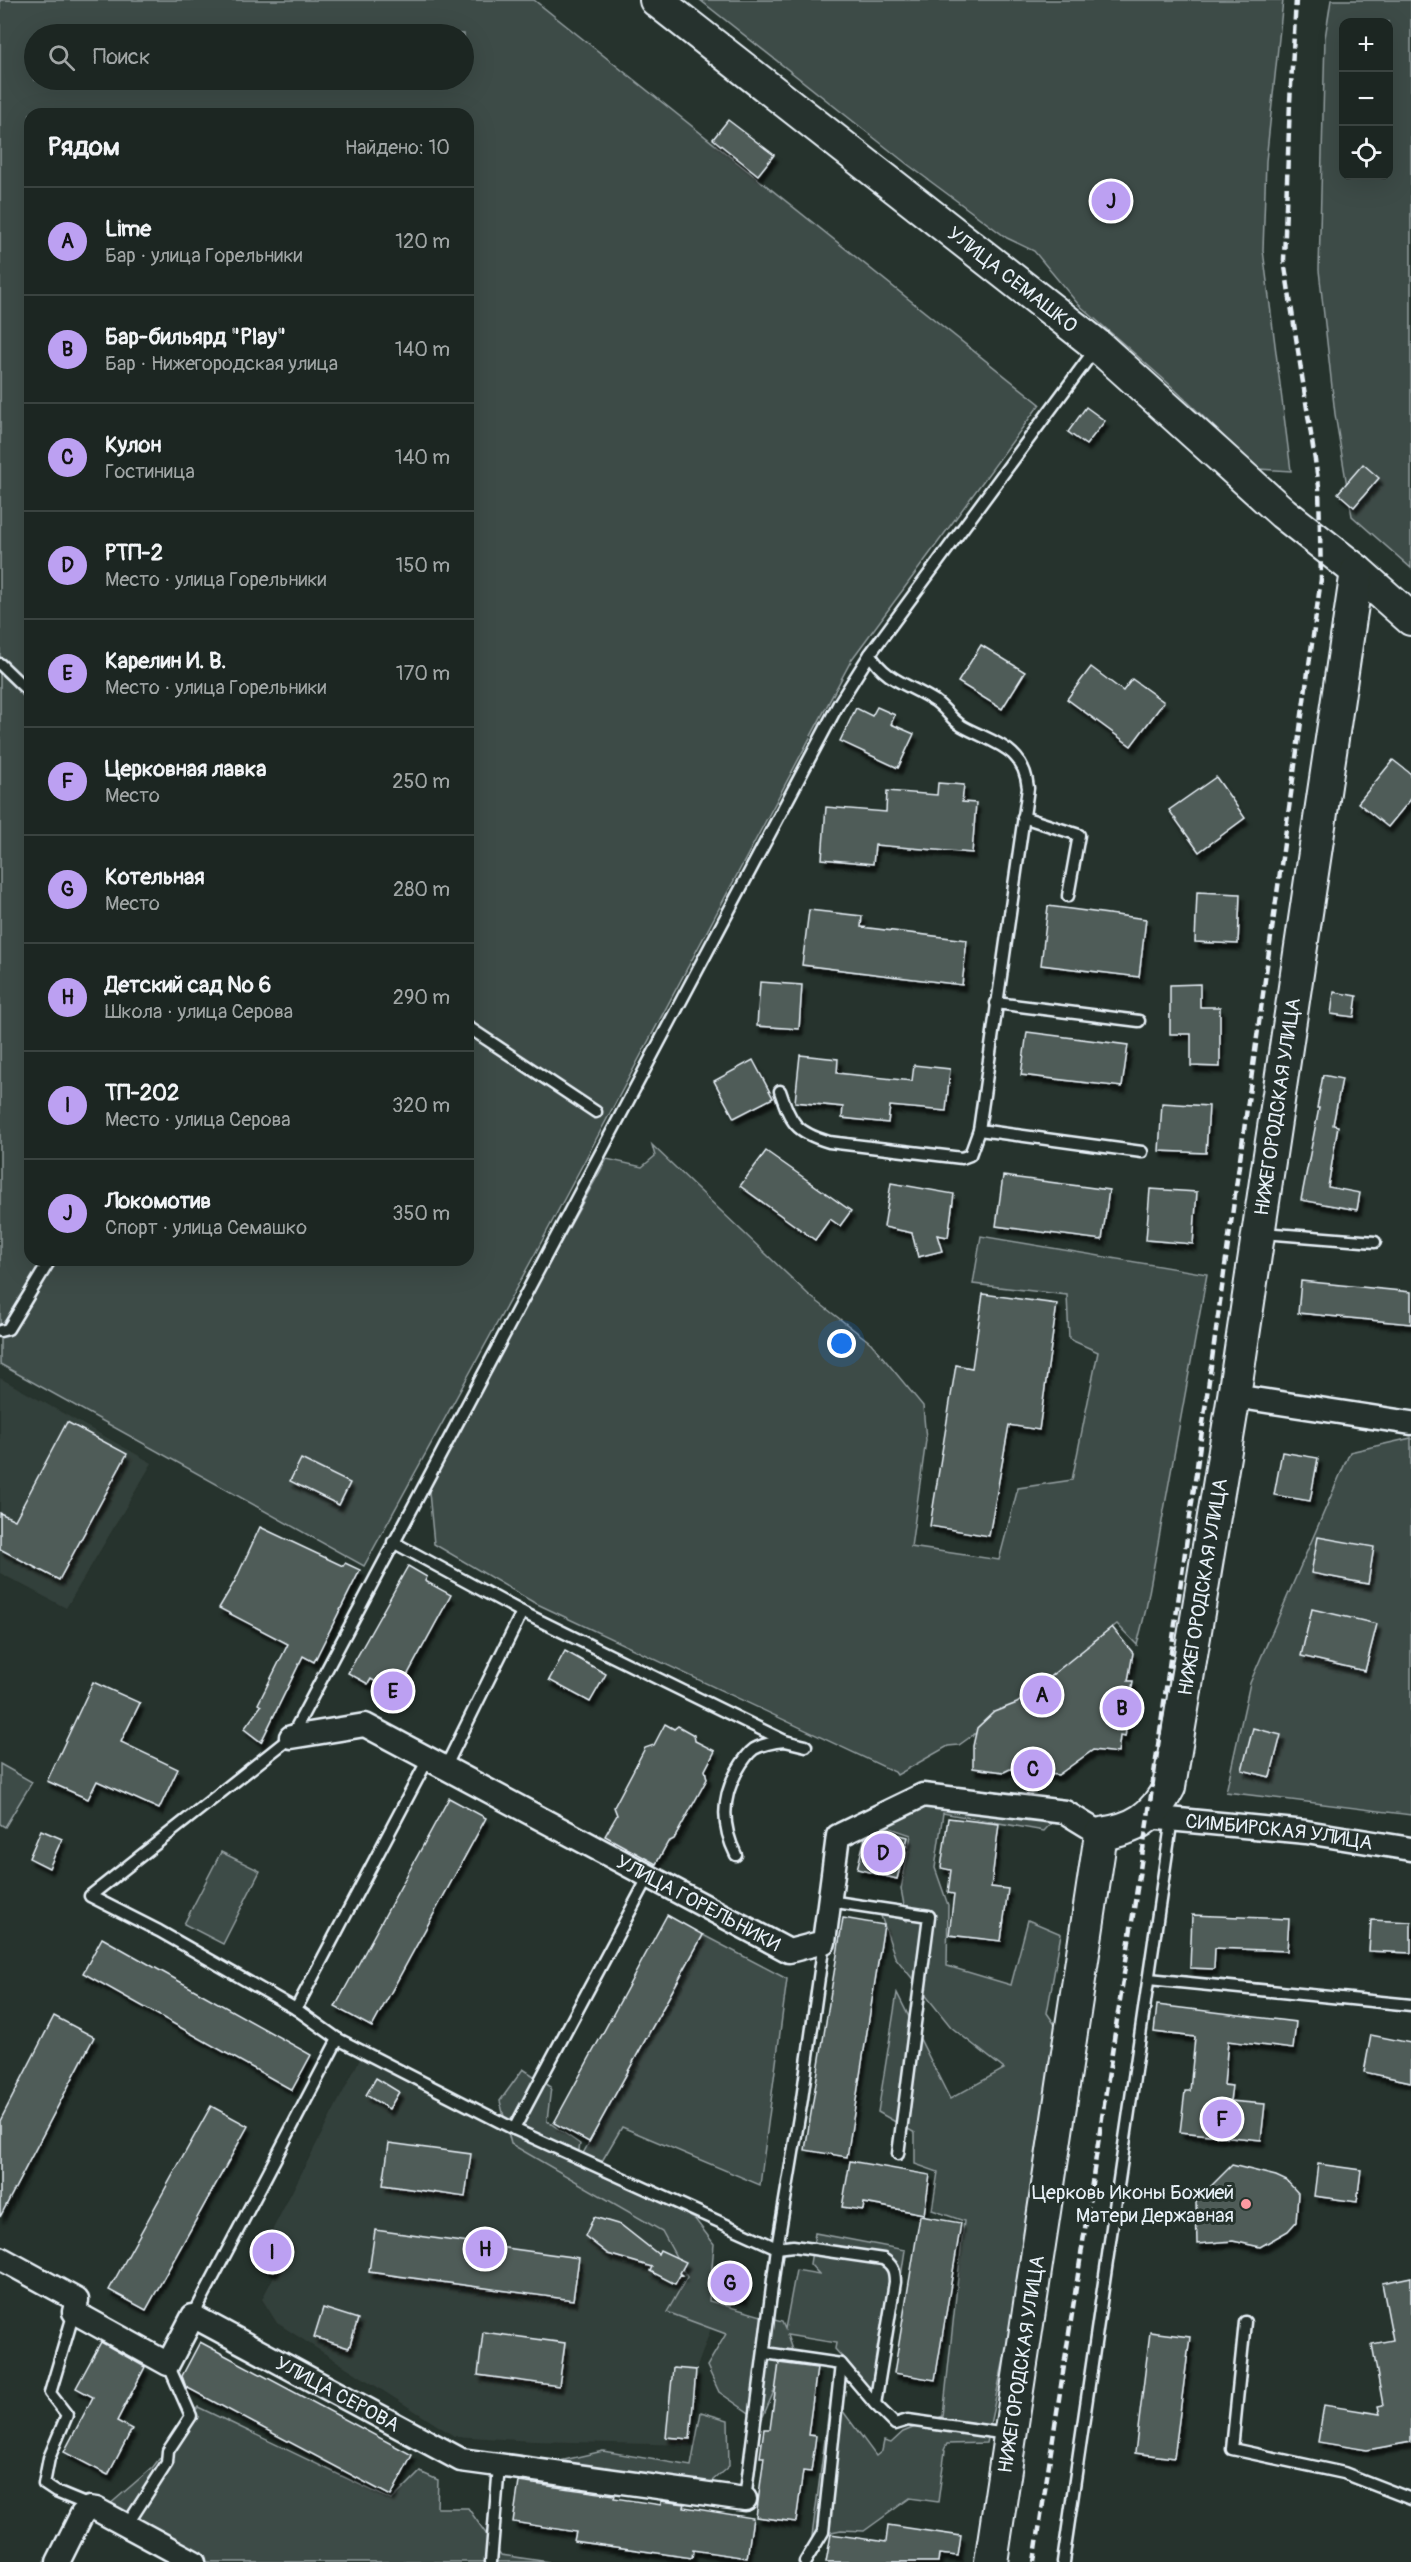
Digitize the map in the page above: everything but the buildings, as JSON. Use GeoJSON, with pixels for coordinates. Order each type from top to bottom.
{"type":"FeatureCollection","features":[{"type":"Feature","properties":{"kind":"street","name":"УЛИЦА СЕМАШКО"},"geometry":{"type":"LineString","coordinates":[[656,0],[1098,346],[1283,513],[1358,571],[1411,619]]}},
{"type":"Feature","properties":{"kind":"street","name":"НИЖЕГОРОДСКАЯ УЛИЦА"},"geometry":{"type":"LineString","coordinates":[[991,2562],[1101,1834],[1125,1830],[1160,1817],[1161,1802],[1169,1787],[1234,1396],[1358,571]]}},
{"type":"Feature","properties":{"kind":"street"},"geometry":{"type":"LineString","coordinates":[[1234,1396],[1411,1423]]}},
{"type":"Feature","properties":{"kind":"street","name":"УЛИЦА ГОРЕЛЬНИКИ"},"geometry":{"type":"LineString","coordinates":[[291,1737],[365,1725],[789,1951],[824,1942]]}},
{"type":"Feature","properties":{"kind":"street"},"geometry":{"type":"LineString","coordinates":[[824,1942],[838,1836],[923,1795],[1065,1812],[1101,1834]]}},
{"type":"Feature","properties":{"kind":"street","name":"СИМБИРСКАЯ УЛИЦА"},"geometry":{"type":"LineString","coordinates":[[1160,1817],[1305,1832],[1411,1849]]}},
{"type":"Feature","properties":{"kind":"street"},"geometry":{"type":"LineString","coordinates":[[0,2258],[77,2300],[74,2312],[168,2364],[193,2316]]}},
{"type":"Feature","properties":{"kind":"street","name":"УЛИЦА СЕРОВА"},"geometry":{"type":"LineString","coordinates":[[193,2316],[452,2457],[499,2466],[745,2499]]}},
{"type":"Feature","properties":{"kind":"street"},"geometry":{"type":"LineString","coordinates":[[58,2562],[82,2514],[89,2508],[96,2509],[128,2525],[194,2562]]}},
{"type":"Feature","properties":{"kind":"lane"},"geometry":{"type":"LineString","coordinates":[[874,2404],[895,2282],[895,2272],[890,2263],[883,2259],[793,2247],[777,2248],[514,2130],[338,2039],[296,2009],[159,1931],[90,1896],[291,1737],[838,705],[870,654],[1098,346]]}},
{"type":"Feature","properties":{"kind":"lane"},"geometry":{"type":"LineString","coordinates":[[780,1091],[790,1120],[798,1129],[812,1137],[829,1142],[962,1158],[970,1155],[979,1130],[1028,788],[1027,775],[1016,756],[984,735],[950,718],[938,703],[884,673],[870,654]]}},
{"type":"Feature","properties":{"kind":"lane"},"geometry":{"type":"LineString","coordinates":[[0,664],[24,687]]}},
{"type":"Feature","properties":{"kind":"lane"},"geometry":{"type":"LineString","coordinates":[[1023,817],[1079,835],[1068,896]]}},
{"type":"Feature","properties":{"kind":"lane"},"geometry":{"type":"LineString","coordinates":[[996,1003],[1139,1021]]}},
{"type":"Feature","properties":{"kind":"lane"},"geometry":{"type":"LineString","coordinates":[[474,1031],[596,1112]]}},
{"type":"Feature","properties":{"kind":"lane"},"geometry":{"type":"LineString","coordinates":[[979,1130],[1142,1152]]}},
{"type":"Feature","properties":{"kind":"lane"},"geometry":{"type":"LineString","coordinates":[[1259,1232],[1375,1242]]}},
{"type":"Feature","properties":{"kind":"lane"},"geometry":{"type":"LineString","coordinates":[[0,1330],[8,1329],[46,1266]]}},
{"type":"Feature","properties":{"kind":"lane"},"geometry":{"type":"LineString","coordinates":[[393,1542],[522,1612],[785,1741],[806,1746]]}},
{"type":"Feature","properties":{"kind":"lane"},"geometry":{"type":"LineString","coordinates":[[296,2009],[522,1612]]}},
{"type":"Feature","properties":{"kind":"lane"},"geometry":{"type":"LineString","coordinates":[[735,1855],[727,1836],[724,1812],[729,1784],[740,1764],[752,1750],[769,1743],[785,1741]]}},
{"type":"Feature","properties":{"kind":"lane"},"geometry":{"type":"LineString","coordinates":[[1063,2562],[1149,1979],[1160,1817]]}},
{"type":"Feature","properties":{"kind":"lane"},"geometry":{"type":"LineString","coordinates":[[514,2130],[649,1876]]}},
{"type":"Feature","properties":{"kind":"lane"},"geometry":{"type":"LineString","coordinates":[[829,1901],[929,1916],[898,2154]]}},
{"type":"Feature","properties":{"kind":"lane"},"geometry":{"type":"LineString","coordinates":[[745,2499],[777,2248],[802,2099],[824,1942]]}},
{"type":"Feature","properties":{"kind":"lane"},"geometry":{"type":"LineString","coordinates":[[1149,1979],[1411,2005]]}},
{"type":"Feature","properties":{"kind":"lane"},"geometry":{"type":"LineString","coordinates":[[193,2316],[338,2039]]}},
{"type":"Feature","properties":{"kind":"lane"},"geometry":{"type":"LineString","coordinates":[[74,2312],[50,2393],[67,2415],[49,2458],[44,2473],[44,2484],[56,2492],[96,2509]]}},
{"type":"Feature","properties":{"kind":"lane"},"geometry":{"type":"LineString","coordinates":[[1245,2322],[1232,2450],[1344,2473],[1411,2499]]}},
{"type":"Feature","properties":{"kind":"lane"},"geometry":{"type":"LineString","coordinates":[[765,2353],[841,2364],[874,2404],[895,2424],[908,2420],[1009,2434]]}},
{"type":"Feature","properties":{"kind":"lane"},"geometry":{"type":"LineString","coordinates":[[128,2525],[167,2463],[168,2451],[191,2416],[168,2364]]}},
{"type":"Feature","properties":{"kind":"lane"},"geometry":{"type":"LineString","coordinates":[[805,2562],[824,2532],[841,2364]]}},
{"type":"Feature","properties":{"kind":"lane"},"geometry":{"type":"LineString","coordinates":[[491,2562],[499,2466]]}},
{"type":"Feature","properties":{"kind":"shaded area"},"geometry":{"type":"Polygon","coordinates":[[[0,0],[534,0],[1040,404],[852,659],[536,1252],[364,1566],[0,1364],[0,0]]]}},
{"type":"Feature","properties":{"kind":"shaded area"},"geometry":{"type":"Polygon","coordinates":[[[700,0],[1283,0],[1266,161],[1263,250],[1291,471],[1258,469],[1168,383],[1078,304],[1034,251],[1007,238],[907,164],[700,0]]]}},
{"type":"Feature","properties":{"kind":"shaded area"},"geometry":{"type":"Polygon","coordinates":[[[1331,0],[1411,0],[1411,568],[1352,516],[1335,414],[1319,270],[1325,38],[1331,0]]]}},
{"type":"Feature","properties":{"kind":"shaded area"},"geometry":{"type":"Polygon","coordinates":[[[652,1145],[810,1296],[871,1343],[923,1406],[926,1440],[911,1547],[999,1560],[1018,1488],[1072,1480],[1098,1352],[1069,1339],[1067,1295],[973,1284],[981,1236],[1207,1274],[1146,1609],[1137,1645],[1117,1624],[1087,1646],[1090,1651],[959,1745],[948,1746],[897,1775],[895,1772],[533,1602],[434,1544],[428,1482],[607,1159],[642,1167],[655,1156],[652,1145]]]}},
{"type":"Feature","properties":{"kind":"shaded area"},"geometry":{"type":"Polygon","coordinates":[[[0,1378],[152,1463],[66,1608],[0,1573],[0,1378]]]}},
{"type":"Feature","properties":{"kind":"shaded area"},"geometry":{"type":"Polygon","coordinates":[[[1411,1438],[1411,1815],[1226,1792],[1250,1683],[1350,1452],[1411,1438]]]}},
{"type":"Feature","properties":{"kind":"shaded area"},"geometry":{"type":"Polygon","coordinates":[[[0,1764],[32,1782],[5,1827],[0,1824],[0,1764]]]}},
{"type":"Feature","properties":{"kind":"shaded area"},"geometry":{"type":"Polygon","coordinates":[[[925,1804],[1056,1818],[1044,1831],[943,1813],[935,1868],[948,1905],[947,1966],[1011,1985],[1028,1920],[1061,1934],[1047,2013],[1060,2032],[1016,2303],[986,2443],[947,2444],[944,2450],[938,2502],[910,2498],[864,2531],[841,2530],[812,2536],[831,2395],[876,2456],[882,2451],[884,2441],[891,2443],[903,2432],[943,2416],[964,2221],[932,2210],[938,2172],[915,2164],[915,2133],[878,2112],[897,1993],[950,2099],[1004,2069],[951,2027],[895,1957],[880,1913],[907,1921],[901,1889],[911,1835],[881,1825],[925,1804]]]}},
{"type":"Feature","properties":{"kind":"shaded area"},"geometry":{"type":"Polygon","coordinates":[[[221,1852],[260,1871],[223,1944],[184,1924],[221,1852]]]}},
{"type":"Feature","properties":{"kind":"shaded area"},"geometry":{"type":"Polygon","coordinates":[[[703,1935],[787,1979],[760,2185],[622,2127],[598,2168],[580,2159],[703,1935]]]}},
{"type":"Feature","properties":{"kind":"shaded area"},"geometry":{"type":"Polygon","coordinates":[[[361,2057],[703,2237],[716,2268],[714,2296],[718,2309],[696,2370],[690,2445],[533,2441],[454,2436],[277,2323],[262,2299],[276,2272],[256,2262],[361,2057]]]}},
{"type":"Feature","properties":{"kind":"shaded area"},"geometry":{"type":"Polygon","coordinates":[[[523,2069],[551,2087],[547,2121],[580,2144],[577,2161],[695,2219],[714,2244],[709,2301],[782,2322],[785,2329],[796,2270],[819,2274],[810,2264],[815,2233],[905,2250],[882,2402],[835,2349],[836,2343],[787,2335],[792,2350],[761,2421],[719,2392],[707,2366],[726,2334],[667,2312],[687,2277],[662,2231],[511,2144],[500,2101],[523,2069]]]}},
{"type":"Feature","properties":{"kind":"shaded area"},"geometry":{"type":"Polygon","coordinates":[[[198,2407],[392,2500],[420,2472],[438,2480],[437,2508],[468,2508],[501,2555],[549,2562],[184,2562],[94,2518],[153,2467],[198,2407]]]}},
{"type":"Feature","properties":{"kind":"shaded area"},"geometry":{"type":"Polygon","coordinates":[[[701,2412],[728,2420],[729,2466],[704,2488],[547,2464],[603,2451],[691,2466],[701,2412]]]}},
{"type":"Feature","properties":{"kind":"railway"},"geometry":{"type":"LineString","coordinates":[[1034,2562],[1148,1817],[1321,579],[1319,486],[1284,260],[1296,0]]}},
{"type":"Feature","properties":{"kind":"place","name":"Локомотив"},"geometry":{"type":"Point","coordinates":[1111,201]}},
{"type":"Feature","properties":{"kind":"place","name":"Карелин И. В."},"geometry":{"type":"Point","coordinates":[393,1691]}},
{"type":"Feature","properties":{"kind":"place","name":"Lime"},"geometry":{"type":"Point","coordinates":[1042,1695]}},
{"type":"Feature","properties":{"kind":"place","name":"Бар-бильярд \"Play\""},"geometry":{"type":"Point","coordinates":[1122,1708]}},
{"type":"Feature","properties":{"kind":"place","name":"Кулон"},"geometry":{"type":"Point","coordinates":[1033,1769]}},
{"type":"Feature","properties":{"kind":"place","name":"РТП-2"},"geometry":{"type":"Point","coordinates":[883,1853]}},
{"type":"Feature","properties":{"kind":"place","name":"Церковная лавка"},"geometry":{"type":"Point","coordinates":[1222,2119]}},
{"type":"Feature","properties":{"kind":"place","name":"Церковь Иконы Божией Матери Державная"},"geometry":{"type":"Point","coordinates":[1246,2204]}},
{"type":"Feature","properties":{"kind":"place","name":"Детский сад № 6"},"geometry":{"type":"Point","coordinates":[485,2249]}},
{"type":"Feature","properties":{"kind":"place","name":"ТП-202"},"geometry":{"type":"Point","coordinates":[272,2252]}},
{"type":"Feature","properties":{"kind":"place","name":"Котельная"},"geometry":{"type":"Point","coordinates":[730,2283]}}]}
